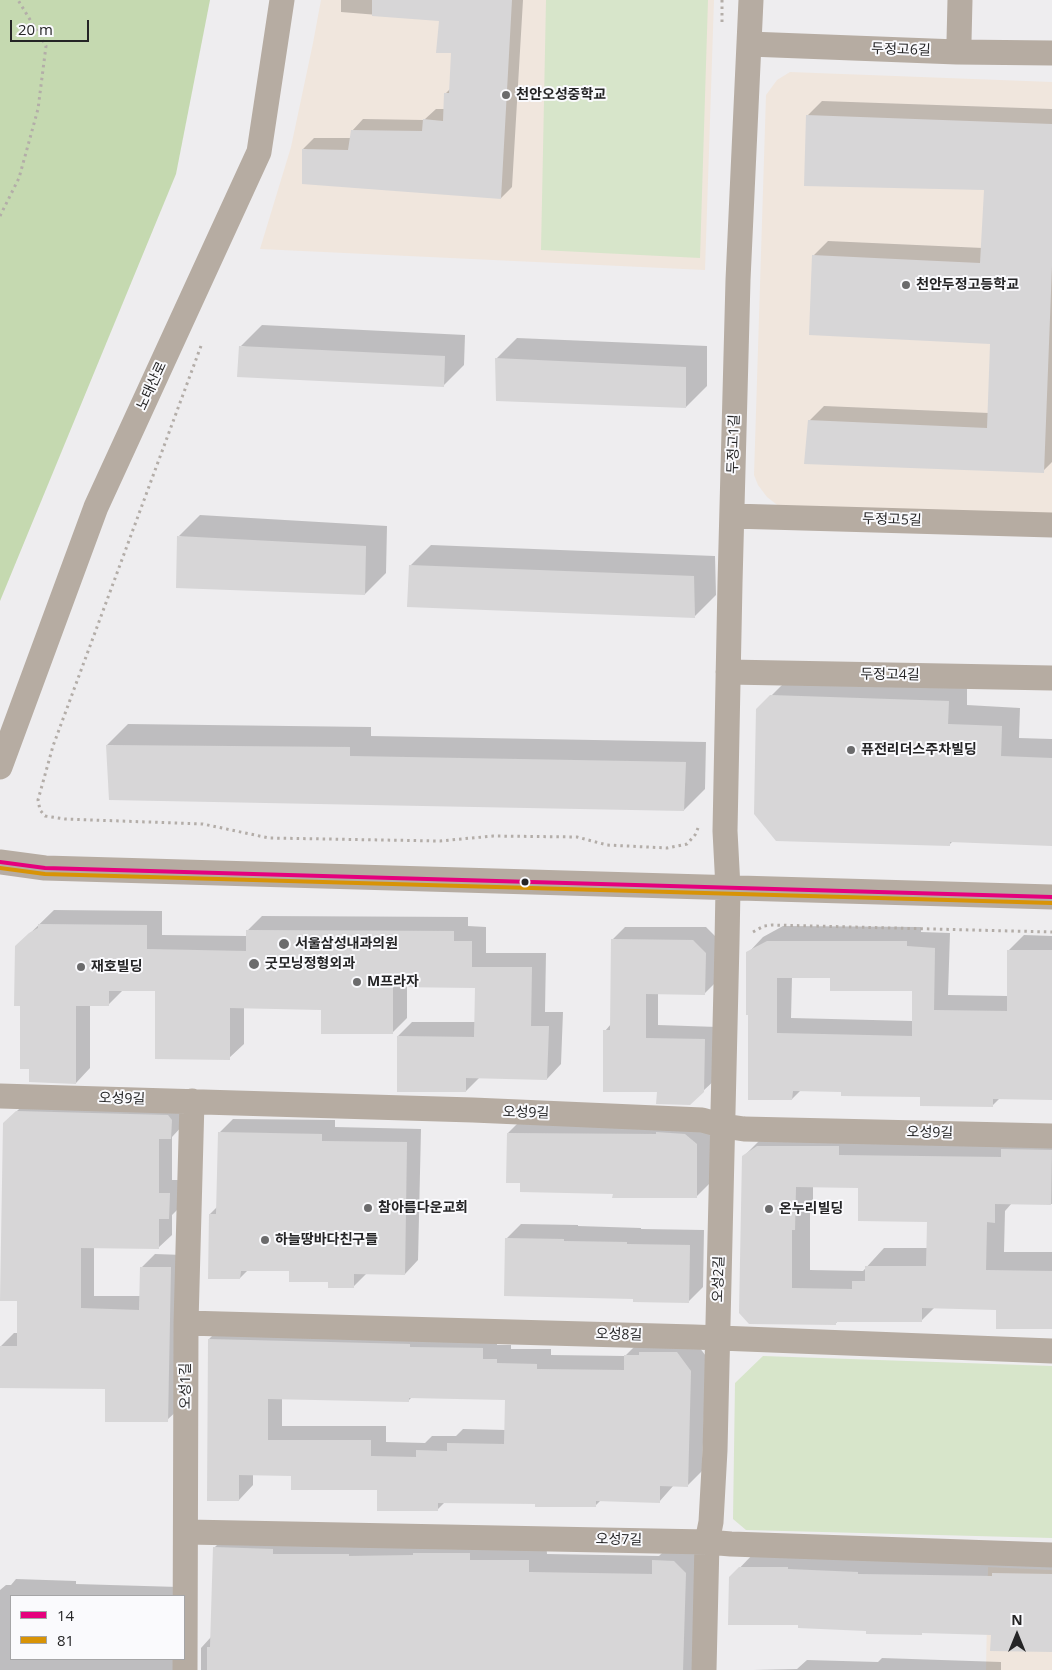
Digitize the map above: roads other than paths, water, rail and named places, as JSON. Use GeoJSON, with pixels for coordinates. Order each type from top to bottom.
{"type":"FeatureCollection","features":[{"type":"Feature","properties":{"kind":"street","name":"노태산로"},"geometry":{"type":"LineString","coordinates":[[0,767],[96,507],[259,152],[282,0]]}},
{"type":"Feature","properties":{"kind":"street","name":"두정고1길"},"geometry":{"type":"LineString","coordinates":[[728,888],[725,830],[728,672],[738,280],[750,0]]}},
{"type":"Feature","properties":{"kind":"street"},"geometry":{"type":"LineString","coordinates":[[957,52],[960,0]]}},
{"type":"Feature","properties":{"kind":"street","name":"두정고6길"},"geometry":{"type":"LineString","coordinates":[[749,44],[957,52],[1052,53]]}},
{"type":"Feature","properties":{"kind":"street","name":"두정고5길"},"geometry":{"type":"LineString","coordinates":[[732,516],[1052,524]]}},
{"type":"Feature","properties":{"kind":"street","name":"두정고4길"},"geometry":{"type":"LineString","coordinates":[[728,672],[1052,678]]}},
{"type":"Feature","properties":{"kind":"street"},"geometry":{"type":"LineString","coordinates":[[0,862],[45,868],[1052,897]]}},
{"type":"Feature","properties":{"kind":"street","name":"오성2길"},"geometry":{"type":"LineString","coordinates":[[704,1670],[707,1542],[711,1522],[715,1450],[724,1126],[728,888]]}},
{"type":"Feature","properties":{"kind":"street","name":"오성9길"},"geometry":{"type":"LineString","coordinates":[[0,1096],[192,1101],[702,1120],[744,1129],[1052,1136]]}},
{"type":"Feature","properties":{"kind":"street","name":"오성1길"},"geometry":{"type":"LineString","coordinates":[[186,1670],[186,1323],[192,1101]]}},
{"type":"Feature","properties":{"kind":"street","name":"오성8길"},"geometry":{"type":"LineString","coordinates":[[186,1323],[717,1338],[1052,1351]]}},
{"type":"Feature","properties":{"kind":"street","name":"오성7길"},"geometry":{"type":"LineString","coordinates":[[187,1532],[707,1542],[1052,1555]]}},
{"type":"Feature","properties":{"kind":"place","name":"천안오성중학교"},"geometry":{"type":"Point","coordinates":[506,95]}},
{"type":"Feature","properties":{"kind":"place","name":"천안두정고등학교"},"geometry":{"type":"Point","coordinates":[906,285]}},
{"type":"Feature","properties":{"kind":"place","name":"퓨전리더스주차빌딩"},"geometry":{"type":"Point","coordinates":[851,750]}},
{"type":"Feature","properties":{"kind":"place","name":"서울삼성내과의원"},"geometry":{"type":"Point","coordinates":[284,944]}},
{"type":"Feature","properties":{"kind":"place","name":"굿모닝정형외과"},"geometry":{"type":"Point","coordinates":[254,964]}},
{"type":"Feature","properties":{"kind":"place","name":"재호빌딩"},"geometry":{"type":"Point","coordinates":[81,967]}},
{"type":"Feature","properties":{"kind":"place","name":"M프라자"},"geometry":{"type":"Point","coordinates":[357,982]}},
{"type":"Feature","properties":{"kind":"place","name":"참아름다운교회"},"geometry":{"type":"Point","coordinates":[368,1208]}},
{"type":"Feature","properties":{"kind":"place","name":"온누리빌딩"},"geometry":{"type":"Point","coordinates":[769,1209]}},
{"type":"Feature","properties":{"kind":"place","name":"하늘땅바다친구들"},"geometry":{"type":"Point","coordinates":[265,1240]}}]}
